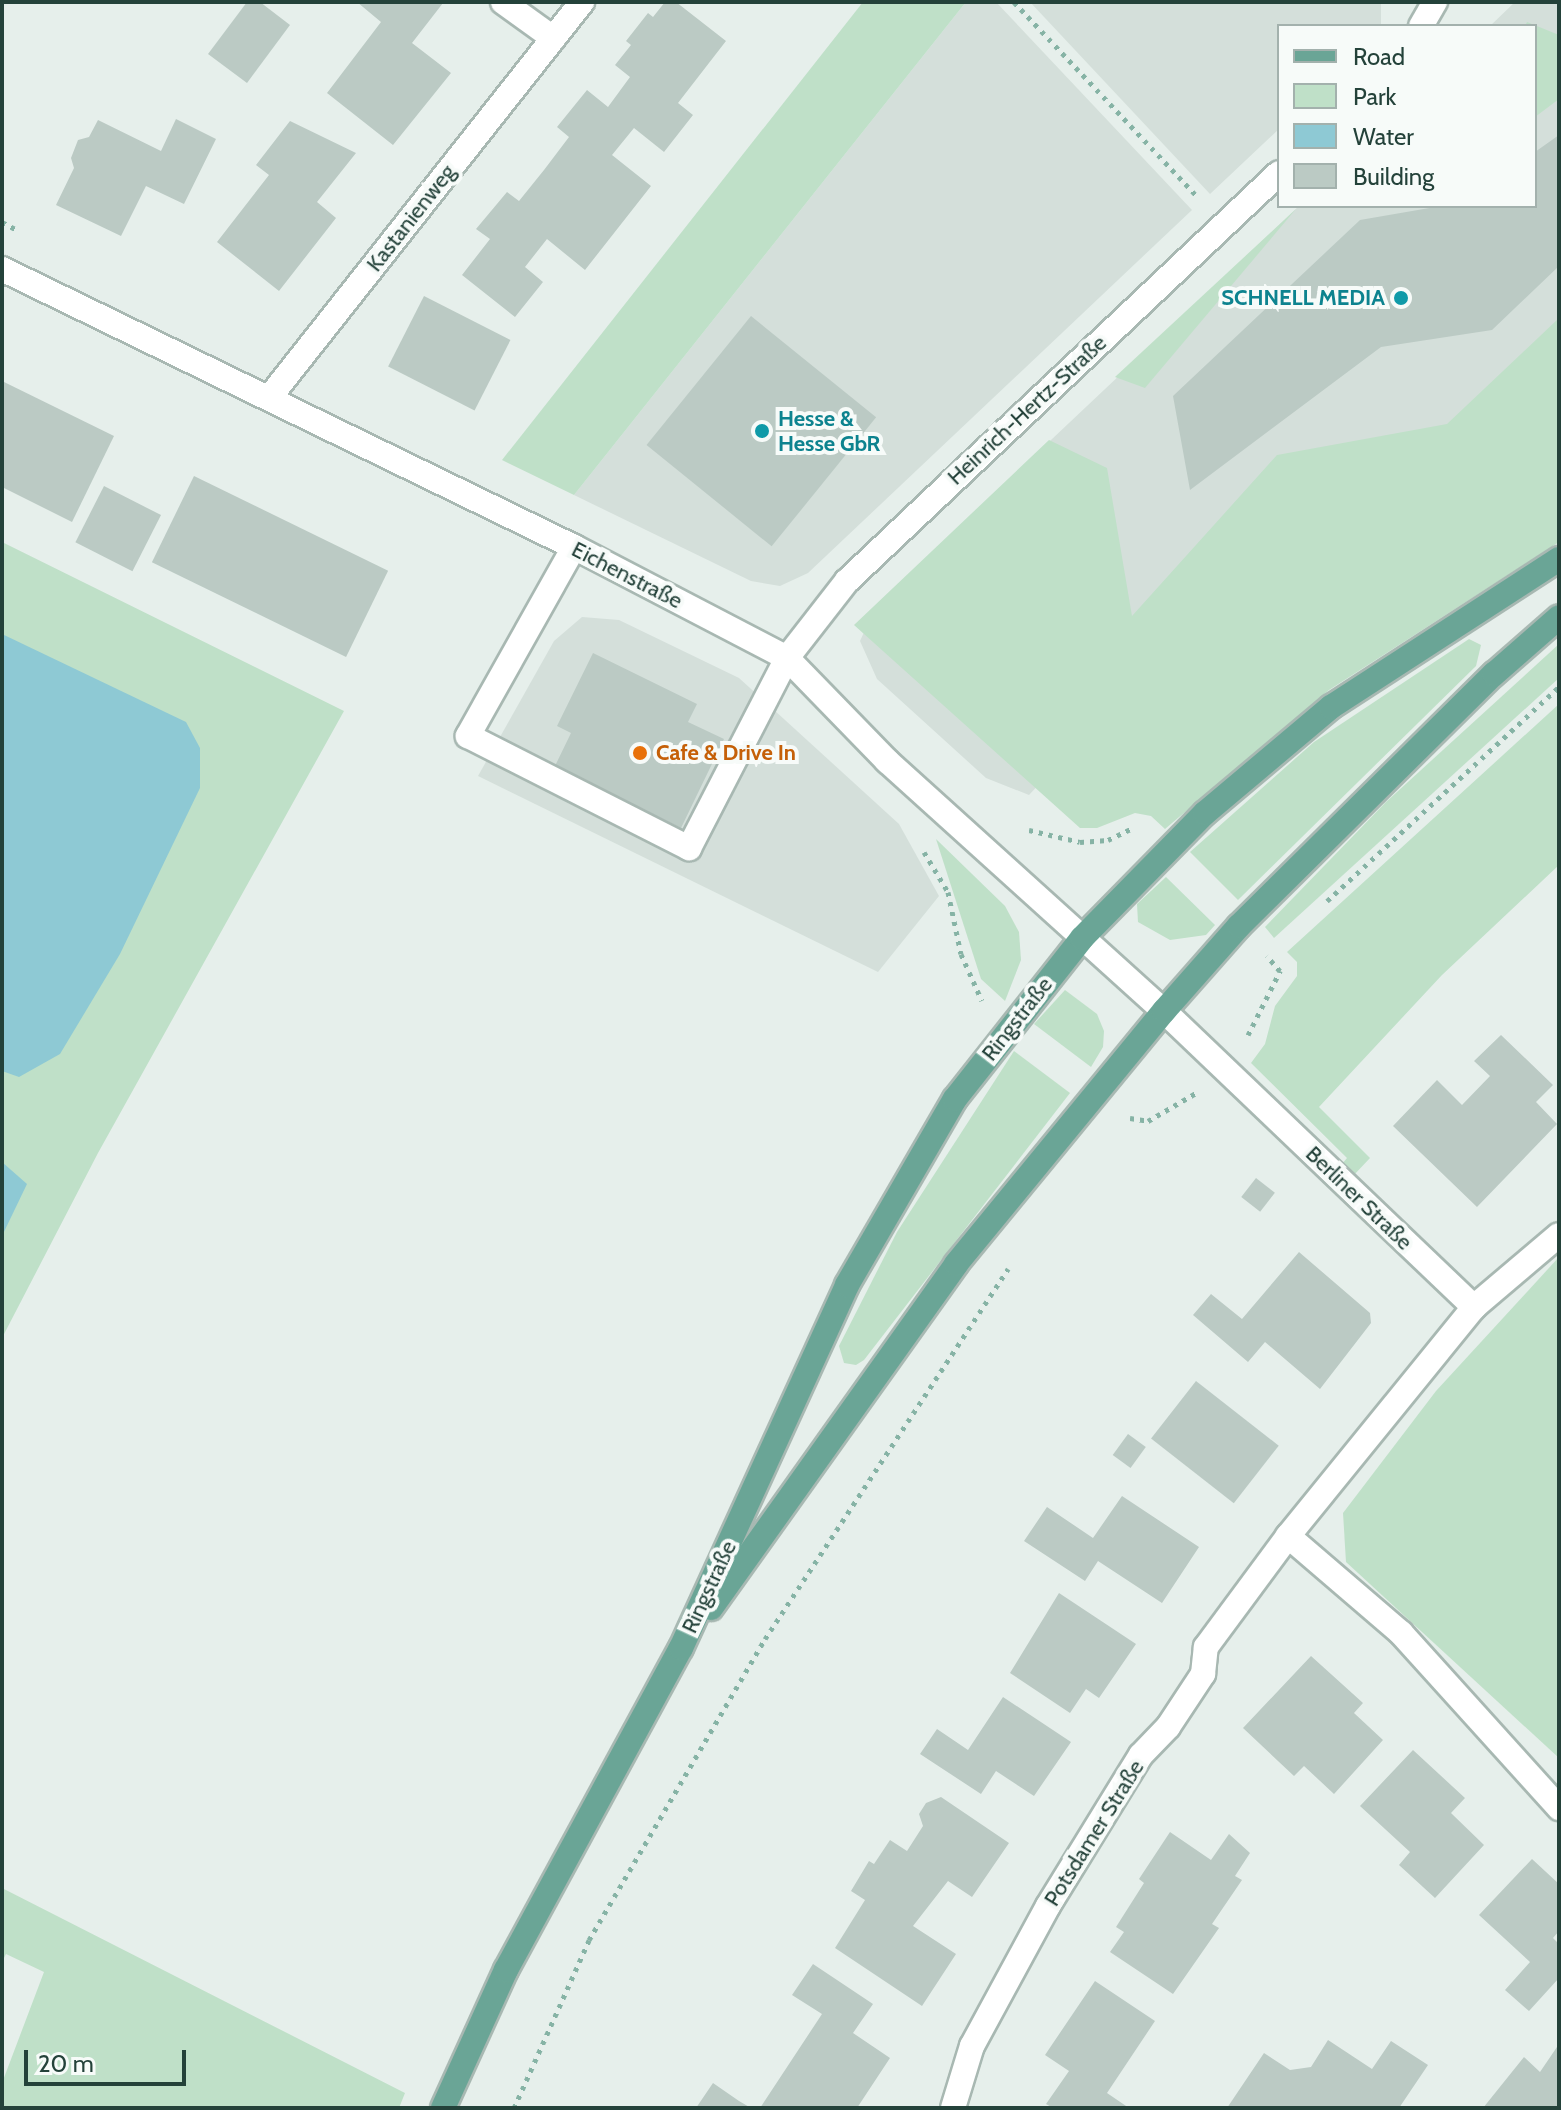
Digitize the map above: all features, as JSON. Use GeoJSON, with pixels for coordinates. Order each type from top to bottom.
{"type":"FeatureCollection","features":[{"type":"Feature","properties":{"kind":"main road","name":"Ringstraße"},"geometry":{"type":"LineString","coordinates":[[443,2108],[513,1956],[681,1648],[847,1285],[898,1192],[955,1099],[1082,938],[1205,813],[1331,707],[1559,559]]}},
{"type":"Feature","properties":{"kind":"main road","name":"Ringstraße"},"geometry":{"type":"LineString","coordinates":[[681,1648],[956,1264],[1164,1011],[1239,926],[1494,674],[1559,617]]}},
{"type":"Feature","properties":{"kind":"street"},"geometry":{"type":"LineString","coordinates":[[503,2],[553,38]]}},
{"type":"Feature","properties":{"kind":"street","name":"Kastanienweg"},"geometry":{"type":"LineString","coordinates":[[269,398],[582,2]]}},
{"type":"Feature","properties":{"kind":"street"},"geometry":{"type":"LineString","coordinates":[[1422,24],[1435,2]]}},
{"type":"Feature","properties":{"kind":"street","name":"Heinrich-Hertz-Straße"},"geometry":{"type":"LineString","coordinates":[[574,547],[468,736],[689,848],[787,658],[847,581],[1277,175]]}},
{"type":"Feature","properties":{"kind":"street","name":"Eichenstraße"},"geometry":{"type":"LineString","coordinates":[[2,269],[574,547],[787,658],[887,761],[1164,1011]]}},
{"type":"Feature","properties":{"kind":"street","name":"Berliner Straße"},"geometry":{"type":"LineString","coordinates":[[1164,1011],[1474,1307]]}},
{"type":"Feature","properties":{"kind":"street"},"geometry":{"type":"LineString","coordinates":[[1474,1307],[1559,1235]]}},
{"type":"Feature","properties":{"kind":"street","name":"Potsdamer Straße"},"geometry":{"type":"LineString","coordinates":[[953,2108],[972,2046],[1048,1906],[1141,1755],[1168,1727],[1203,1674],[1206,1647],[1288,1536],[1474,1307]]}},
{"type":"Feature","properties":{"kind":"street"},"geometry":{"type":"LineString","coordinates":[[1288,1536],[1401,1633],[1559,1808]]}},
{"type":"Feature","properties":{"kind":"path"},"geometry":{"type":"LineString","coordinates":[[1014,2],[1224,225]]}},
{"type":"Feature","properties":{"kind":"path"},"geometry":{"type":"LineString","coordinates":[[1324,904],[1559,687]]}},
{"type":"Feature","properties":{"kind":"path"},"geometry":{"type":"LineString","coordinates":[[1021,825],[1034,834],[1080,842],[1108,840],[1130,827],[1142,831]]}},
{"type":"Feature","properties":{"kind":"path"},"geometry":{"type":"LineString","coordinates":[[920,845],[948,892],[974,993],[994,1013]]}},
{"type":"Feature","properties":{"kind":"path"},"geometry":{"type":"LineString","coordinates":[[1256,967],[1279,946]]}},
{"type":"Feature","properties":{"kind":"path"},"geometry":{"type":"LineString","coordinates":[[1121,1111],[1148,1121],[1229,1073],[1280,971],[1267,956]]}},
{"type":"Feature","properties":{"kind":"path"},"geometry":{"type":"LineString","coordinates":[[514,2108],[589,1940],[765,1639],[1017,1254]]}},
{"type":"Feature","properties":{"kind":"shaded area"},"geometry":{"type":"Polygon","coordinates":[[[966,2],[996,2],[1192,210],[808,573],[780,586],[751,581],[574,495],[966,2]]]}},
{"type":"Feature","properties":{"kind":"shaded area"},"geometry":{"type":"Polygon","coordinates":[[[1030,2],[1381,2],[1381,24],[1277,24],[1277,131],[1210,194],[1030,2]]]}},
{"type":"Feature","properties":{"kind":"shaded area"},"geometry":{"type":"Polygon","coordinates":[[[1515,2],[1559,2],[1559,401],[1084,736],[1029,795],[986,778],[877,679],[860,641],[877,604],[1297,208],[1537,208],[1537,24],[1492,24],[1515,2]]]}},
{"type":"Feature","properties":{"kind":"shaded area"},"geometry":{"type":"Polygon","coordinates":[[[582,617],[619,620],[739,678],[899,824],[939,896],[878,972],[478,776],[554,641],[582,617]]]}},
{"type":"Feature","properties":{"kind":"green space"},"geometry":{"type":"Polygon","coordinates":[[[863,2],[966,2],[574,495],[502,460],[863,2]]]}},
{"type":"Feature","properties":{"kind":"green space"},"geometry":{"type":"Polygon","coordinates":[[[1537,26],[1559,35],[1559,99],[1537,116],[1537,26]]]}},
{"type":"Feature","properties":{"kind":"green space"},"geometry":{"type":"Polygon","coordinates":[[[1296,209],[1145,388],[1115,377],[1296,209]]]}},
{"type":"Feature","properties":{"kind":"green space"},"geometry":{"type":"Polygon","coordinates":[[[1559,318],[1559,542],[1329,690],[1165,829],[1151,816],[1135,813],[1097,828],[1080,828],[854,625],[1049,440],[1107,468],[1132,616],[1277,455],[1447,424],[1559,318]]]}},
{"type":"Feature","properties":{"kind":"green space"},"geometry":{"type":"Polygon","coordinates":[[[2,542],[344,711],[98,1153],[2,1338],[2,542]]]}},
{"type":"Feature","properties":{"kind":"green space"},"geometry":{"type":"Polygon","coordinates":[[[1469,639],[1481,645],[1476,666],[1238,900],[1190,852],[1314,742],[1469,639]]]}},
{"type":"Feature","properties":{"kind":"green space"},"geometry":{"type":"Polygon","coordinates":[[[1559,644],[1559,678],[1274,938],[1265,927],[1386,802],[1559,644]]]}},
{"type":"Feature","properties":{"kind":"green space"},"geometry":{"type":"Polygon","coordinates":[[[1559,704],[1559,865],[1442,975],[1319,1107],[1370,1158],[1353,1176],[1341,1165],[1347,1158],[1251,1063],[1265,1044],[1275,1006],[1297,976],[1297,962],[1287,952],[1559,704]]]}},
{"type":"Feature","properties":{"kind":"green space"},"geometry":{"type":"Polygon","coordinates":[[[936,839],[1005,906],[1019,932],[1021,960],[1005,1001],[981,979],[936,839]]]}},
{"type":"Feature","properties":{"kind":"green space"},"geometry":{"type":"Polygon","coordinates":[[[1166,877],[1215,925],[1206,935],[1170,940],[1138,922],[1137,904],[1166,877]]]}},
{"type":"Feature","properties":{"kind":"green space"},"geometry":{"type":"Polygon","coordinates":[[[1065,990],[1097,1014],[1104,1031],[1103,1047],[1091,1067],[1034,1024],[1065,990]]]}},
{"type":"Feature","properties":{"kind":"green space"},"geometry":{"type":"Polygon","coordinates":[[[1014,1051],[1070,1093],[864,1360],[856,1365],[844,1363],[839,1346],[897,1232],[1014,1051]]]}},
{"type":"Feature","properties":{"kind":"green space"},"geometry":{"type":"Polygon","coordinates":[[[1559,1257],[1559,1758],[1346,1562],[1343,1513],[1436,1391],[1559,1257]]]}},
{"type":"Feature","properties":{"kind":"green space"},"geometry":{"type":"Polygon","coordinates":[[[2,1888],[405,2093],[399,2108],[2,2108],[2,2083],[44,1972],[6,1954],[2,1962],[2,1888]]]}},
{"type":"Feature","properties":{"kind":"water"},"geometry":{"type":"Polygon","coordinates":[[[2,634],[186,722],[200,748],[200,788],[120,954],[60,1054],[19,1077],[2,1071],[2,634]]]}},
{"type":"Feature","properties":{"kind":"water"},"geometry":{"type":"Polygon","coordinates":[[[2,1162],[27,1184],[2,1236],[2,1162]]]}},
{"type":"Feature","properties":{"kind":"building"},"geometry":{"type":"Polygon","coordinates":[[[247,2],[260,2],[290,25],[247,83],[208,54],[247,2]]]}},
{"type":"Feature","properties":{"kind":"building"},"geometry":{"type":"Polygon","coordinates":[[[357,2],[443,3],[412,43],[451,73],[393,145],[327,93],[381,22],[357,2]]]}},
{"type":"Feature","properties":{"kind":"building"},"geometry":{"type":"Polygon","coordinates":[[[665,2],[676,2],[726,41],[678,103],[693,115],[664,152],[634,128],[612,155],[651,186],[585,270],[547,239],[525,267],[543,282],[515,317],[462,275],[490,239],[476,229],[507,192],[519,201],[544,170],[569,137],[557,127],[587,90],[608,107],[630,77],[615,65],[631,45],[626,41],[648,13],[653,17],[665,2]]]}},
{"type":"Feature","properties":{"kind":"building"},"geometry":{"type":"Polygon","coordinates":[[[176,119],[216,139],[184,204],[146,186],[121,236],[56,205],[74,168],[71,158],[78,140],[89,137],[98,120],[161,151],[176,119]]]}},
{"type":"Feature","properties":{"kind":"building"},"geometry":{"type":"Polygon","coordinates":[[[290,121],[356,153],[317,202],[336,218],[279,291],[217,242],[269,175],[256,165],[290,121]]]}},
{"type":"Feature","properties":{"kind":"building","name":"SCHNELL MEDIA"},"geometry":{"type":"Polygon","coordinates":[[[1559,135],[1559,266],[1492,330],[1381,347],[1190,490],[1173,396],[1360,220],[1429,208],[1537,208],[1537,151],[1559,135]]]}},
{"type":"Feature","properties":{"kind":"building"},"geometry":{"type":"Polygon","coordinates":[[[424,296],[510,340],[475,410],[388,366],[424,296]]]}},
{"type":"Feature","properties":{"kind":"building","name":"Hesse & Hesse GbR"},"geometry":{"type":"Polygon","coordinates":[[[751,316],[876,417],[772,546],[647,445],[751,316]]]}},
{"type":"Feature","properties":{"kind":"building"},"geometry":{"type":"Polygon","coordinates":[[[2,381],[114,436],[72,522],[2,487],[2,381]]]}},
{"type":"Feature","properties":{"kind":"building"},"geometry":{"type":"Polygon","coordinates":[[[194,476],[388,571],[346,657],[152,562],[194,476]]]}},
{"type":"Feature","properties":{"kind":"building"},"geometry":{"type":"Polygon","coordinates":[[[104,486],[161,515],[132,571],[75,542],[104,486]]]}},
{"type":"Feature","properties":{"kind":"building","name":"Cafe & Drive In"},"geometry":{"type":"Polygon","coordinates":[[[593,653],[697,704],[688,722],[724,739],[681,828],[555,766],[571,733],[557,726],[593,653]]]}},
{"type":"Feature","properties":{"kind":"building"},"geometry":{"type":"Polygon","coordinates":[[[1501,1035],[1553,1085],[1536,1102],[1557,1124],[1477,1207],[1393,1126],[1437,1080],[1462,1105],[1490,1076],[1474,1061],[1501,1035]]]}},
{"type":"Feature","properties":{"kind":"building"},"geometry":{"type":"Polygon","coordinates":[[[1256,1178],[1275,1193],[1260,1212],[1241,1197],[1256,1178]]]}},
{"type":"Feature","properties":{"kind":"building"},"geometry":{"type":"Polygon","coordinates":[[[1299,1252],[1370,1313],[1371,1323],[1320,1389],[1265,1342],[1248,1362],[1193,1315],[1211,1294],[1242,1319],[1299,1252]]]}},
{"type":"Feature","properties":{"kind":"building"},"geometry":{"type":"Polygon","coordinates":[[[1196,1381],[1279,1446],[1234,1503],[1151,1439],[1196,1381]]]}},
{"type":"Feature","properties":{"kind":"building"},"geometry":{"type":"Polygon","coordinates":[[[1128,1434],[1146,1447],[1131,1468],[1113,1455],[1128,1434]]]}},
{"type":"Feature","properties":{"kind":"building"},"geometry":{"type":"Polygon","coordinates":[[[1122,1496],[1199,1547],[1162,1603],[1098,1561],[1085,1581],[1024,1541],[1047,1507],[1093,1538],[1122,1496]]]}},
{"type":"Feature","properties":{"kind":"building"},"geometry":{"type":"Polygon","coordinates":[[[1059,1593],[1136,1644],[1099,1698],[1086,1689],[1070,1713],[1010,1673],[1059,1593]]]}},
{"type":"Feature","properties":{"kind":"building"},"geometry":{"type":"Polygon","coordinates":[[[1311,1656],[1363,1703],[1354,1713],[1383,1740],[1334,1794],[1304,1766],[1294,1776],[1243,1728],[1311,1656]]]}},
{"type":"Feature","properties":{"kind":"building"},"geometry":{"type":"Polygon","coordinates":[[[1003,1697],[1071,1742],[1034,1796],[996,1771],[981,1794],[920,1754],[937,1729],[968,1750],[1003,1697]]]}},
{"type":"Feature","properties":{"kind":"building"},"geometry":{"type":"Polygon","coordinates":[[[1413,1750],[1465,1798],[1451,1813],[1484,1845],[1435,1898],[1399,1865],[1410,1852],[1360,1806],[1413,1750]]]}},
{"type":"Feature","properties":{"kind":"building"},"geometry":{"type":"Polygon","coordinates":[[[941,1797],[1009,1843],[972,1897],[948,1881],[913,1926],[956,1954],[922,2006],[835,1948],[865,1900],[851,1891],[869,1861],[874,1864],[890,1840],[907,1851],[923,1826],[919,1814],[926,1803],[941,1797]]]}},
{"type":"Feature","properties":{"kind":"building"},"geometry":{"type":"Polygon","coordinates":[[[1170,1832],[1211,1860],[1229,1834],[1250,1853],[1235,1876],[1242,1880],[1212,1924],[1219,1928],[1173,1994],[1110,1952],[1124,1932],[1116,1927],[1144,1883],[1139,1879],[1170,1832]]]}},
{"type":"Feature","properties":{"kind":"building"},"geometry":{"type":"Polygon","coordinates":[[[1532,1859],[1559,1884],[1559,1931],[1553,1938],[1559,1944],[1559,1978],[1529,2011],[1505,1990],[1530,1962],[1479,1915],[1532,1859]]]}},
{"type":"Feature","properties":{"kind":"building"},"geometry":{"type":"Polygon","coordinates":[[[813,1964],[873,2004],[853,2033],[890,2058],[857,2108],[760,2108],[822,2014],[792,1995],[813,1964]]]}},
{"type":"Feature","properties":{"kind":"building"},"geometry":{"type":"Polygon","coordinates":[[[1095,1981],[1155,2021],[1107,2093],[1129,2108],[1053,2108],[1046,2104],[1069,2071],[1045,2055],[1095,1981]]]}},
{"type":"Feature","properties":{"kind":"building"},"geometry":{"type":"Polygon","coordinates":[[[1328,2040],[1372,2069],[1391,2041],[1428,2065],[1399,2108],[1227,2108],[1264,2053],[1290,2070],[1311,2067],[1328,2040]]]}},
{"type":"Feature","properties":{"kind":"building"},"geometry":{"type":"Polygon","coordinates":[[[1559,2044],[1559,2108],[1483,2108],[1524,2057],[1540,2072],[1559,2044]]]}},
{"type":"Feature","properties":{"kind":"building"},"geometry":{"type":"Polygon","coordinates":[[[713,2083],[739,2101],[751,2108],[696,2108],[713,2083]]]}},
{"type":"Feature","properties":{"kind":"place","name":"SCHNELL MEDIA"},"geometry":{"type":"Point","coordinates":[1401,298]}},
{"type":"Feature","properties":{"kind":"place","name":"Hesse & Hesse GbR"},"geometry":{"type":"Point","coordinates":[762,431]}},
{"type":"Feature","properties":{"kind":"place","name":"Cafe & Drive In"},"geometry":{"type":"Point","coordinates":[640,753]}}]}
